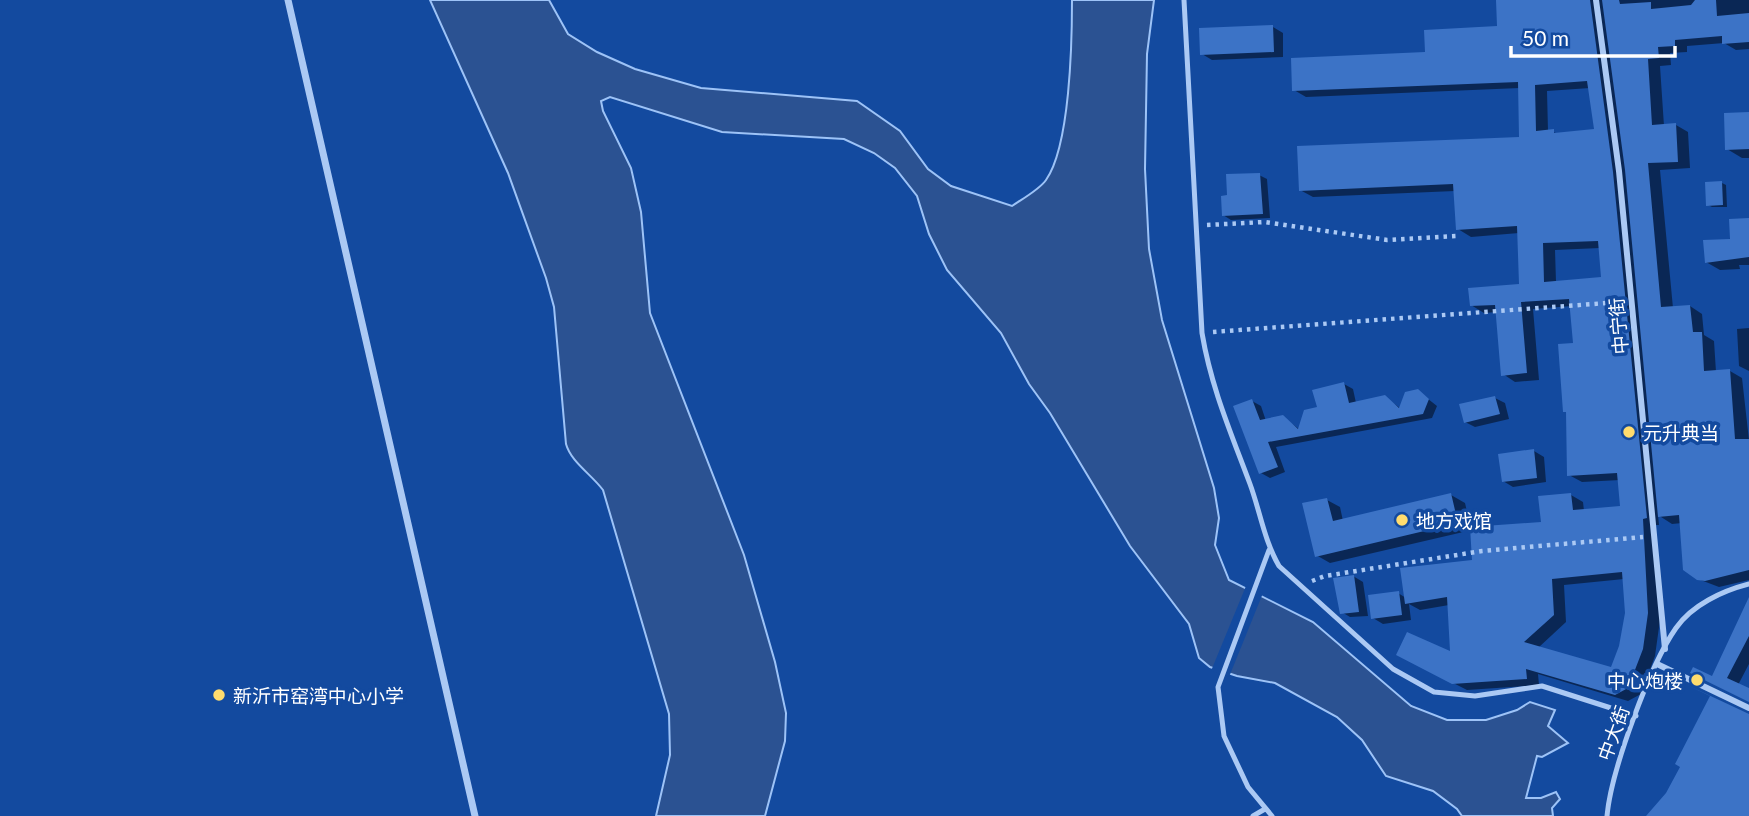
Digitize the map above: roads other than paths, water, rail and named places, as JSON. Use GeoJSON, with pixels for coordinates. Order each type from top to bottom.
{"type":"FeatureCollection","features":[{"type":"Feature","properties":{"kind":"street"},"geometry":{"type":"LineString","coordinates":[[288,0],[475,816]]}},
{"type":"Feature","properties":{"kind":"street","name":"中宁街"},"geometry":{"type":"LineString","coordinates":[[1596,0],[1619,171],[1665,649]]}},
{"type":"Feature","properties":{"kind":"street"},"geometry":{"type":"LineString","coordinates":[[1657,664],[1749,708]]}},
{"type":"Feature","properties":{"kind":"lane"},"geometry":{"type":"LineString","coordinates":[[1184,0],[1202,333],[1216,399],[1251,487],[1269,549],[1279,566],[1299,587],[1393,669],[1434,692],[1475,695],[1542,686],[1636,716]]}},
{"type":"Feature","properties":{"kind":"lane"},"geometry":{"type":"LineString","coordinates":[[1269,549],[1220,677],[1219,708],[1224,736],[1248,787],[1272,816]]}},
{"type":"Feature","properties":{"kind":"lane","name":"中大街"},"geometry":{"type":"LineString","coordinates":[[1607,816],[1614,776],[1636,716],[1657,664],[1676,628],[1692,611],[1716,596],[1749,584]]}},
{"type":"Feature","properties":{"kind":"lane"},"geometry":{"type":"LineString","coordinates":[[1252,816],[1265,809]]}},
{"type":"Feature","properties":{"kind":"water"},"geometry":{"type":"Polygon","coordinates":[[[430,0],[549,0],[568,34],[597,52],[635,69],[701,88],[857,101],[900,131],[928,169],[951,186],[1012,206],[1043,184],[1054,164],[1060,144],[1068,93],[1072,0],[1154,0],[1147,54],[1145,169],[1149,249],[1162,320],[1214,488],[1219,518],[1215,545],[1229,580],[1313,622],[1411,706],[1447,720],[1486,720],[1517,710],[1530,702],[1555,710],[1548,726],[1568,743],[1542,757],[1537,756],[1526,798],[1541,798],[1556,792],[1560,799],[1552,808],[1553,816],[1462,816],[1433,791],[1386,776],[1362,740],[1337,717],[1275,683],[1237,676],[1210,667],[1199,658],[1189,624],[1130,546],[1050,413],[1029,384],[1001,333],[947,270],[929,234],[917,196],[895,168],[874,153],[844,139],[722,132],[610,97],[601,101],[603,111],[631,168],[641,212],[650,313],[744,555],[775,662],[786,713],[785,741],[765,816],[656,816],[670,755],[669,714],[603,490],[577,462],[566,444],[554,307],[546,278],[508,173],[430,0]]]}},
{"type":"Feature","properties":{"kind":"place","name":"元升典当"},"geometry":{"type":"Point","coordinates":[1629,432]}},
{"type":"Feature","properties":{"kind":"place","name":"地方戏馆"},"geometry":{"type":"Point","coordinates":[1402,520]}},
{"type":"Feature","properties":{"kind":"place","name":"中心炮楼"},"geometry":{"type":"Point","coordinates":[1697,680]}},
{"type":"Feature","properties":{"kind":"place","name":"新沂市窑湾中心小学"},"geometry":{"type":"Point","coordinates":[219,695]}}]}
